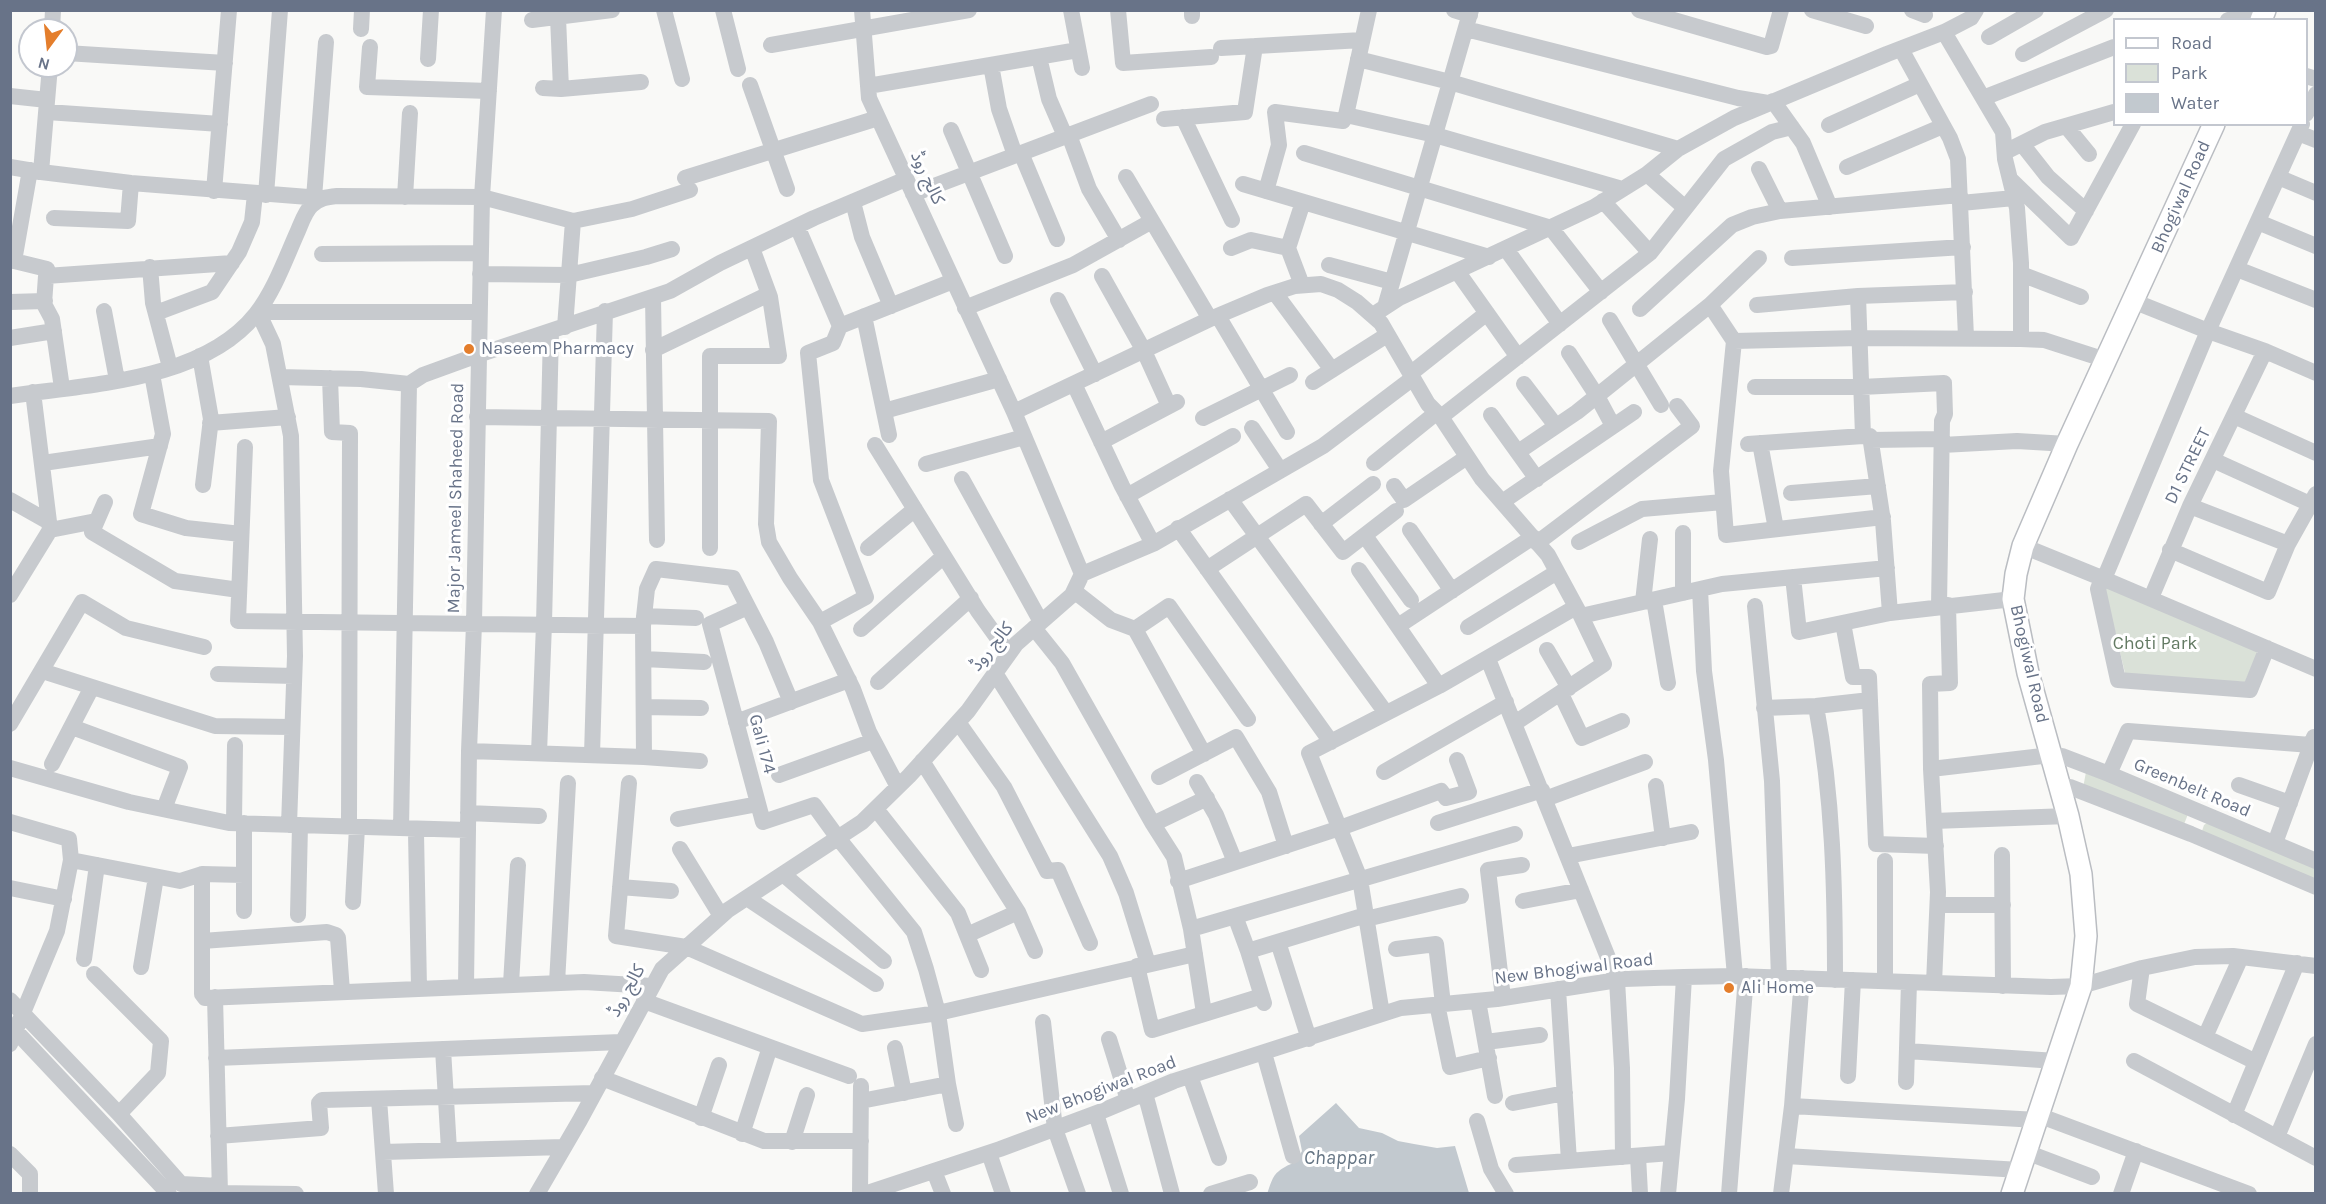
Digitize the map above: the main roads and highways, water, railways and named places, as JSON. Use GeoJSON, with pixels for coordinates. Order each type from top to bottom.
{"type":"FeatureCollection","features":[{"type":"Feature","properties":{"kind":"main road","name":"Bhogiwal Road"},"geometry":{"type":"LineString","coordinates":[[2012,1194],[2081,986],[2085,926],[2081,874],[2068,816],[2028,673],[2013,599],[2016,573],[2023,546],[2067,444],[2213,126]]}},
{"type":"Feature","properties":{"kind":"water","name":"Chappar"},"geometry":{"type":"Polygon","coordinates":[[[1336,1103],[1359,1128],[1414,1144],[1437,1148],[1455,1146],[1469,1193],[1267,1194],[1277,1173],[1294,1162],[1302,1151],[1299,1136],[1336,1103]]]}},
{"type":"Feature","properties":{"kind":"place","name":"Naseem Pharmacy"},"geometry":{"type":"Point","coordinates":[469,349]}},
{"type":"Feature","properties":{"kind":"place","name":"Ali Home"},"geometry":{"type":"Point","coordinates":[1729,988]}},
{"type":"Feature","properties":{"kind":"park label","name":"Choti Park"},"geometry":{"type":"Point","coordinates":[2155,644]}}]}
